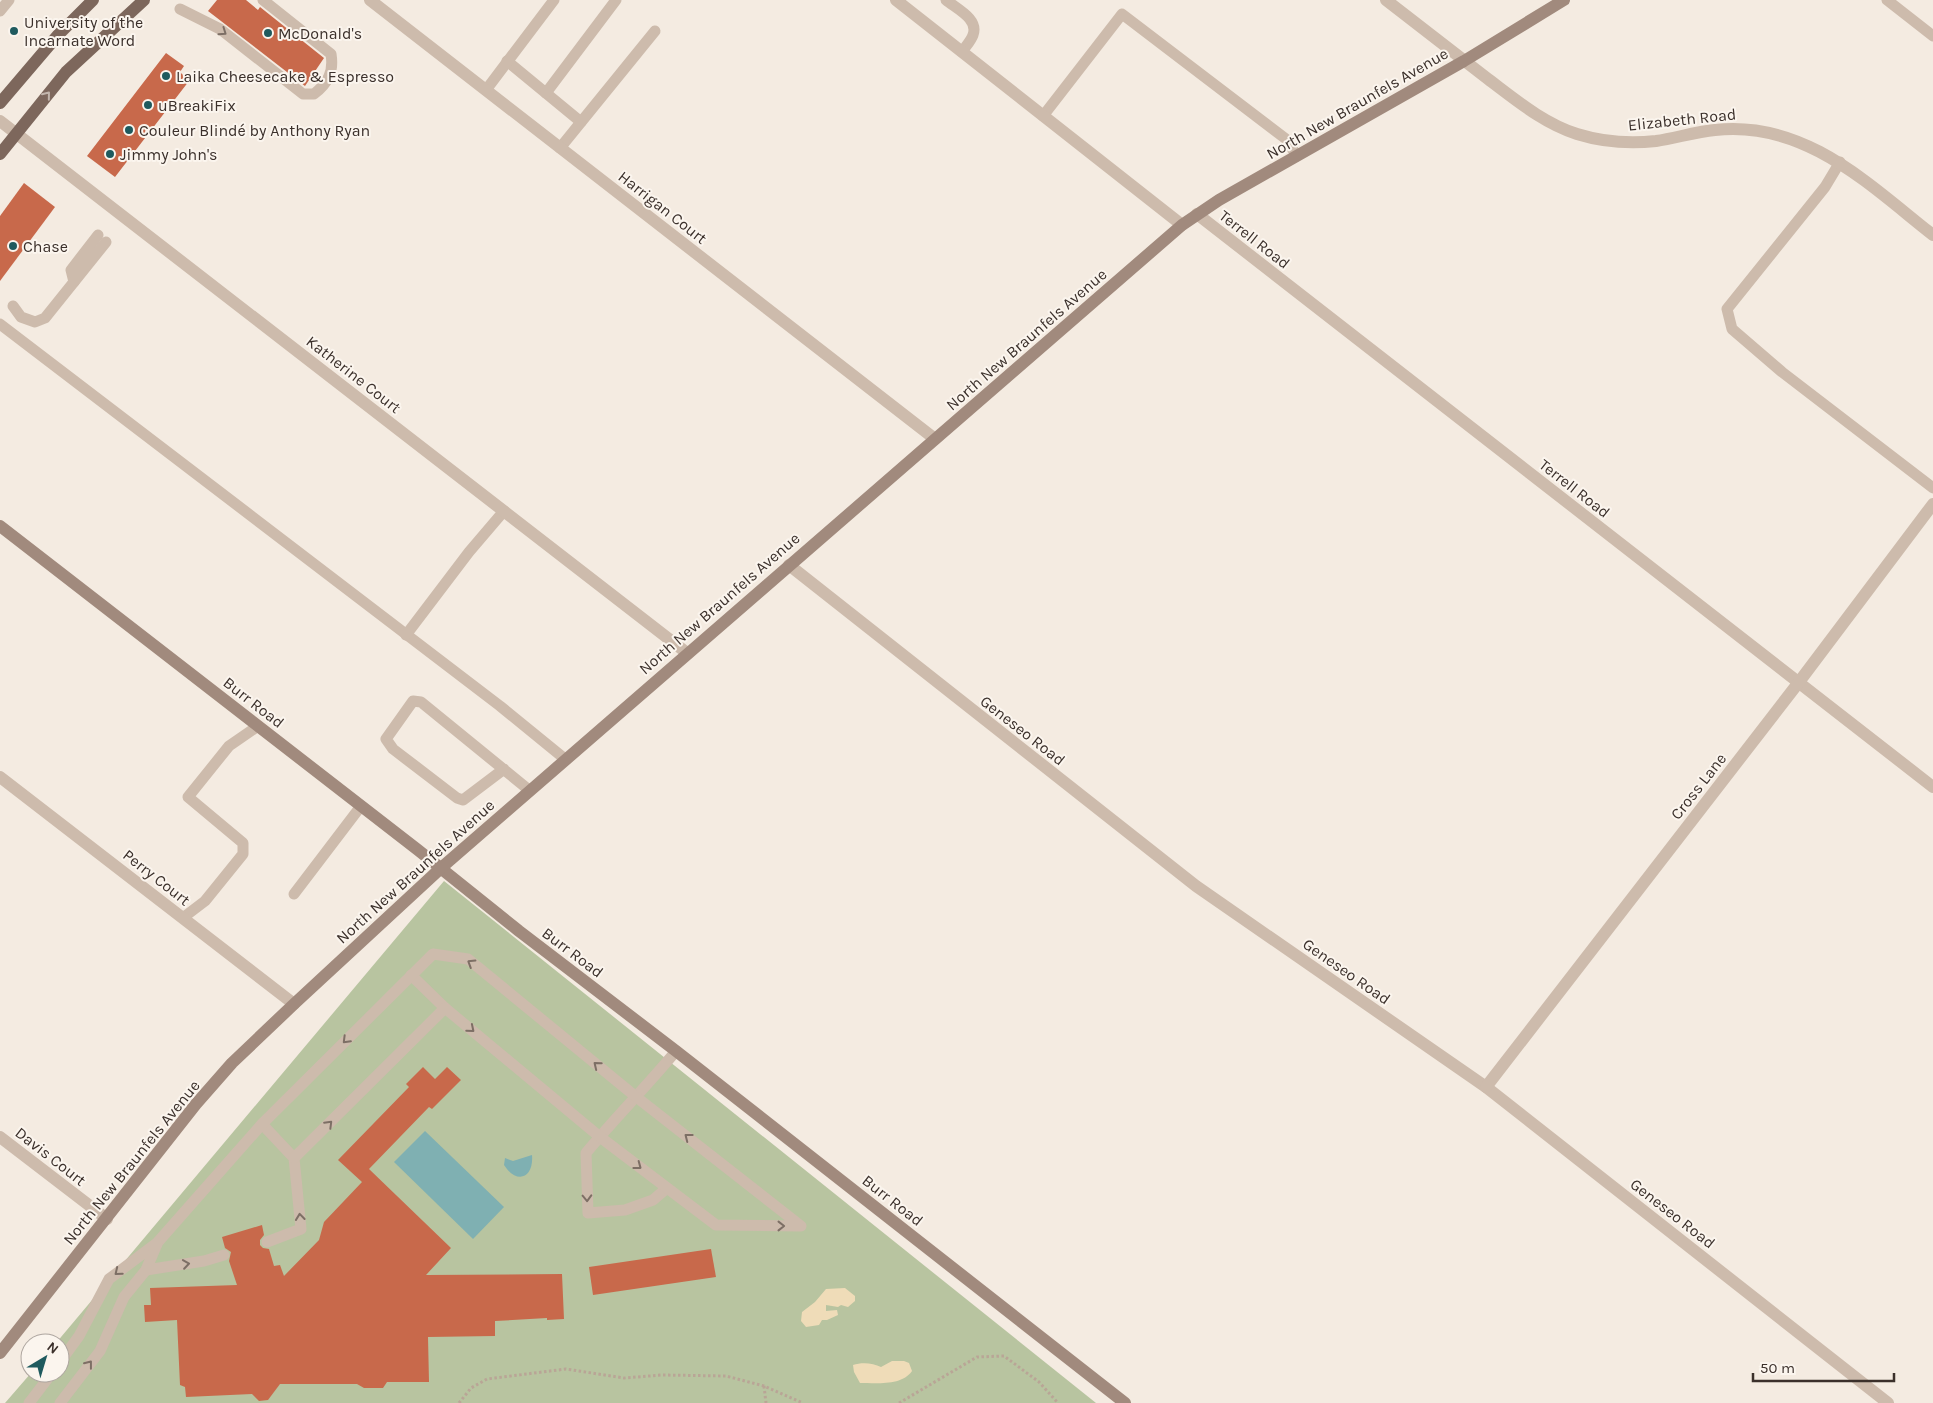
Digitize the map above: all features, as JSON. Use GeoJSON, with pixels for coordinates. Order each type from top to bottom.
{"type":"FeatureCollection","features":[{"type":"Feature","properties":{"kind":"main road"},"geometry":{"type":"LineString","coordinates":[[0,103],[58,35],[93,0]]}},
{"type":"Feature","properties":{"kind":"main road"},"geometry":{"type":"LineString","coordinates":[[0,154],[66,72],[144,0]]}},
{"type":"Feature","properties":{"kind":"street","name":"Harrigan Court"},"geometry":{"type":"LineString","coordinates":[[370,0],[935,439]]}},
{"type":"Feature","properties":{"kind":"street"},"geometry":{"type":"LineString","coordinates":[[896,0],[1182,225]]}},
{"type":"Feature","properties":{"kind":"street","name":"Elizabeth Road"},"geometry":{"type":"LineString","coordinates":[[1386,0],[1537,116],[1577,134],[1612,142],[1654,141],[1716,130],[1752,130],[1789,138],[1812,147],[1840,162],[1933,235]]}},
{"type":"Feature","properties":{"kind":"street","name":"North New Braunfels Avenue"},"geometry":{"type":"LineString","coordinates":[[0,1353],[196,1104],[232,1063],[441,868],[788,565],[1197,214],[1464,61],[1564,0]]}},
{"type":"Feature","properties":{"kind":"street","name":"Katherine Court"},"geometry":{"type":"LineString","coordinates":[[0,121],[687,653]]}},
{"type":"Feature","properties":{"kind":"street","name":"Terrell Road"},"geometry":{"type":"LineString","coordinates":[[1197,214],[1933,787]]}},
{"type":"Feature","properties":{"kind":"street","name":"Cross Lane"},"geometry":{"type":"LineString","coordinates":[[1486,1087],[1799,682],[1933,504]]}},
{"type":"Feature","properties":{"kind":"street","name":"Burr Road"},"geometry":{"type":"LineString","coordinates":[[0,526],[441,868],[519,931],[676,1051],[1125,1403]]}},
{"type":"Feature","properties":{"kind":"street","name":"Geneseo Road"},"geometry":{"type":"LineString","coordinates":[[788,565],[1196,886],[1486,1087],[1888,1403]]}},
{"type":"Feature","properties":{"kind":"street","name":"Perry Court"},"geometry":{"type":"LineString","coordinates":[[0,777],[294,1004]]}},
{"type":"Feature","properties":{"kind":"street","name":"Davis Court"},"geometry":{"type":"LineString","coordinates":[[0,1136],[107,1219]]}},
{"type":"Feature","properties":{"kind":"lane"},"geometry":{"type":"LineString","coordinates":[[0,11],[9,0]]}},
{"type":"Feature","properties":{"kind":"lane"},"geometry":{"type":"LineString","coordinates":[[180,9],[220,29],[303,94],[314,94],[321,89],[330,77],[333,64],[331,54],[263,0]]}},
{"type":"Feature","properties":{"kind":"lane"},"geometry":{"type":"LineString","coordinates":[[486,90],[554,0]]}},
{"type":"Feature","properties":{"kind":"lane"},"geometry":{"type":"LineString","coordinates":[[546,93],[616,0]]}},
{"type":"Feature","properties":{"kind":"lane"},"geometry":{"type":"LineString","coordinates":[[946,0],[971,20],[974,26],[973,36],[962,52]]}},
{"type":"Feature","properties":{"kind":"lane"},"geometry":{"type":"LineString","coordinates":[[1886,0],[1933,36]]}},
{"type":"Feature","properties":{"kind":"lane"},"geometry":{"type":"LineString","coordinates":[[1043,116],[1122,14],[1286,139],[1297,156]]}},
{"type":"Feature","properties":{"kind":"lane"},"geometry":{"type":"LineString","coordinates":[[560,148],[655,31]]}},
{"type":"Feature","properties":{"kind":"lane"},"geometry":{"type":"LineString","coordinates":[[507,61],[581,122]]}},
{"type":"Feature","properties":{"kind":"lane"},"geometry":{"type":"LineString","coordinates":[[1840,162],[1825,187],[1727,309],[1732,328],[1782,372],[1933,488]]}},
{"type":"Feature","properties":{"kind":"lane"},"geometry":{"type":"LineString","coordinates":[[14,306],[21,317],[35,322],[45,318],[74,282],[102,238]]}},
{"type":"Feature","properties":{"kind":"lane"},"geometry":{"type":"LineString","coordinates":[[0,324],[566,759]]}},
{"type":"Feature","properties":{"kind":"lane"},"geometry":{"type":"LineString","coordinates":[[406,635],[469,552],[504,511]]}},
{"type":"Feature","properties":{"kind":"lane"},"geometry":{"type":"LineString","coordinates":[[504,769],[463,800],[457,798],[393,749],[386,739],[413,702],[420,702],[504,769],[529,790]]}},
{"type":"Feature","properties":{"kind":"lane"},"geometry":{"type":"LineString","coordinates":[[184,918],[205,901],[243,854],[243,843],[188,797],[229,746],[258,726]]}},
{"type":"Feature","properties":{"kind":"lane"},"geometry":{"type":"LineString","coordinates":[[294,894],[361,806]]}},
{"type":"Feature","properties":{"kind":"lane"},"geometry":{"type":"LineString","coordinates":[[70,1348],[79,1336],[110,1279],[157,1242],[262,1124],[410,975],[434,954],[468,959],[635,1096],[800,1226],[716,1225],[600,1137],[445,1008],[410,975]]}},
{"type":"Feature","properties":{"kind":"lane"},"geometry":{"type":"LineString","coordinates":[[294,1158],[445,1008]]}},
{"type":"Feature","properties":{"kind":"lane"},"geometry":{"type":"LineString","coordinates":[[667,1188],[652,1200],[625,1210],[588,1214],[586,1153],[676,1051]]}},
{"type":"Feature","properties":{"kind":"lane"},"geometry":{"type":"LineString","coordinates":[[262,1124],[294,1158],[301,1229],[267,1242]]}},
{"type":"Feature","properties":{"kind":"lane"},"geometry":{"type":"LineString","coordinates":[[60,1403],[100,1351],[124,1297],[146,1270],[157,1242]]}},
{"type":"Feature","properties":{"kind":"lane"},"geometry":{"type":"LineString","coordinates":[[146,1270],[204,1262],[224,1255]]}},
{"type":"Feature","properties":{"kind":"lane"},"geometry":{"type":"LineString","coordinates":[[29,1403],[44,1383]]}},
{"type":"Feature","properties":{"kind":"path"},"geometry":{"type":"LineString","coordinates":[[898,1403],[977,1357],[1004,1356],[1039,1382],[1058,1403]]}},
{"type":"Feature","properties":{"kind":"path"},"geometry":{"type":"LineString","coordinates":[[459,1403],[471,1388],[486,1379],[566,1369],[624,1378],[662,1375],[726,1376],[764,1386],[803,1403]]}},
{"type":"Feature","properties":{"kind":"path"},"geometry":{"type":"LineString","coordinates":[[764,1386],[766,1403]]}},
{"type":"Feature","properties":{"kind":"green space"},"geometry":{"type":"Polygon","coordinates":[[[444,881],[1096,1403],[5,1403],[22,1383],[70,1383],[70,1333],[64,1333],[444,881]]]}},
{"type":"Feature","properties":{"kind":"sand"},"geometry":{"type":"Polygon","coordinates":[[[845,1288],[855,1296],[855,1301],[848,1307],[826,1305],[826,1311],[837,1310],[838,1315],[822,1320],[819,1325],[806,1327],[801,1321],[802,1312],[815,1302],[826,1289],[845,1288]]]}},
{"type":"Feature","properties":{"kind":"sand"},"geometry":{"type":"Polygon","coordinates":[[[892,1361],[909,1363],[912,1371],[902,1379],[881,1383],[860,1383],[854,1372],[853,1365],[867,1363],[881,1367],[892,1361]]]}},
{"type":"Feature","properties":{"kind":"water"},"geometry":{"type":"Polygon","coordinates":[[[425,1131],[504,1207],[473,1239],[394,1162],[425,1131]]]}},
{"type":"Feature","properties":{"kind":"water"},"geometry":{"type":"Polygon","coordinates":[[[532,1155],[530,1169],[524,1176],[514,1175],[504,1165],[505,1158],[513,1161],[532,1155]]]}},
{"type":"Feature","properties":{"kind":"building","name":"McDonald's"},"geometry":{"type":"Polygon","coordinates":[[[217,0],[246,0],[258,10],[260,7],[324,58],[305,86],[208,11],[217,0]]]}},
{"type":"Feature","properties":{"kind":"building"},"geometry":{"type":"Polygon","coordinates":[[[166,53],[184,66],[180,72],[189,81],[115,177],[87,156],[166,53]]]}},
{"type":"Feature","properties":{"kind":"building","name":"Chase"},"geometry":{"type":"Polygon","coordinates":[[[24,183],[55,207],[0,281],[0,216],[24,183]]]}},
{"type":"Feature","properties":{"kind":"building"},"geometry":{"type":"Polygon","coordinates":[[[423,1067],[435,1079],[447,1067],[461,1080],[432,1109],[429,1107],[369,1169],[451,1248],[426,1275],[562,1274],[564,1319],[495,1321],[495,1336],[428,1337],[429,1382],[387,1382],[383,1388],[364,1388],[357,1384],[280,1384],[268,1400],[259,1401],[252,1394],[186,1397],[185,1387],[180,1385],[177,1320],[145,1322],[144,1305],[151,1305],[150,1288],[237,1285],[229,1261],[231,1252],[225,1248],[222,1237],[262,1225],[264,1235],[260,1240],[260,1245],[263,1248],[269,1249],[274,1266],[280,1265],[284,1276],[319,1240],[324,1222],[362,1182],[338,1160],[409,1087],[406,1084],[423,1067]]]}},
{"type":"Feature","properties":{"kind":"building"},"geometry":{"type":"Polygon","coordinates":[[[711,1249],[716,1277],[593,1295],[589,1267],[711,1249]]]}},
{"type":"Feature","properties":{"kind":"place","name":"University of the Incarnate Word"},"geometry":{"type":"Point","coordinates":[14,31]}},
{"type":"Feature","properties":{"kind":"place","name":"McDonald's"},"geometry":{"type":"Point","coordinates":[268,33]}},
{"type":"Feature","properties":{"kind":"place","name":"Laika Cheesecake & Espresso"},"geometry":{"type":"Point","coordinates":[166,76]}},
{"type":"Feature","properties":{"kind":"place","name":"uBreakiFix"},"geometry":{"type":"Point","coordinates":[148,105]}},
{"type":"Feature","properties":{"kind":"place","name":"Couleur Blindé by Anthony Ryan"},"geometry":{"type":"Point","coordinates":[129,130]}},
{"type":"Feature","properties":{"kind":"place","name":"Jimmy John's"},"geometry":{"type":"Point","coordinates":[110,154]}},
{"type":"Feature","properties":{"kind":"place","name":"Chase"},"geometry":{"type":"Point","coordinates":[13,246]}}]}
